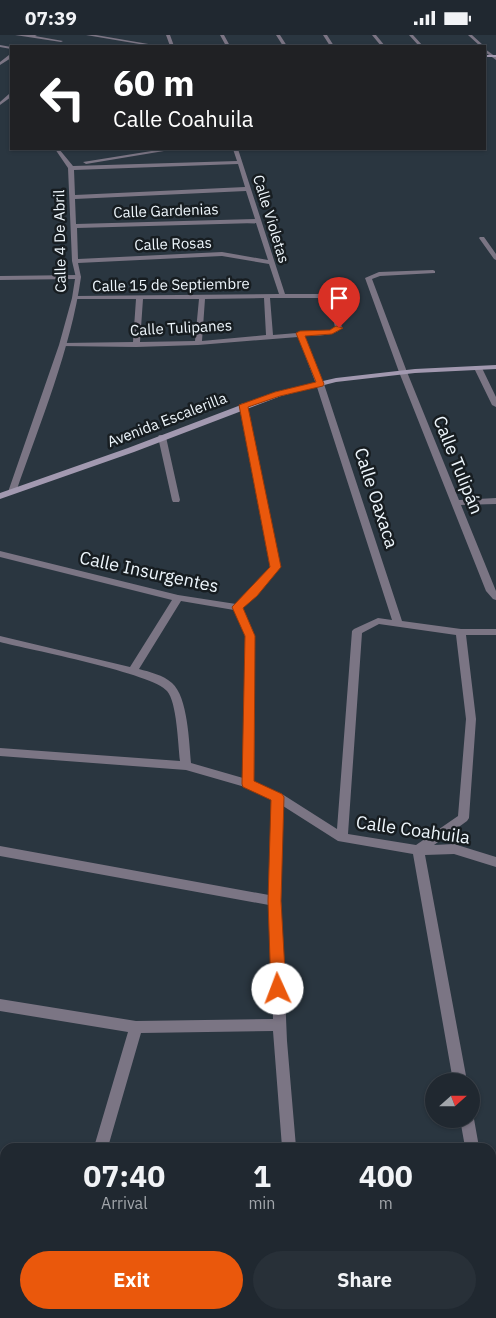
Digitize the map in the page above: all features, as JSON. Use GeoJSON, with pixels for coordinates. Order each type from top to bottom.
{"type":"FeatureCollection","features":[{"type":"Feature","properties":{"kind":"main road","name":"Avenida Escalerilla"},"geometry":{"type":"LineString","coordinates":[[0,496],[162,437],[243,405],[278,394],[320,384],[402,372],[496,367]]}},
{"type":"Feature","properties":{"kind":"street"},"geometry":{"type":"LineString","coordinates":[[17,35],[61,41]]}},
{"type":"Feature","properties":{"kind":"street"},"geometry":{"type":"LineString","coordinates":[[88,35],[112,37],[153,45]]}},
{"type":"Feature","properties":{"kind":"street"},"geometry":{"type":"LineString","coordinates":[[374,35],[382,45]]}},
{"type":"Feature","properties":{"kind":"street"},"geometry":{"type":"LineString","coordinates":[[411,35],[420,45]]}},
{"type":"Feature","properties":{"kind":"street"},"geometry":{"type":"LineString","coordinates":[[470,35],[481,45]]}},
{"type":"Feature","properties":{"kind":"street"},"geometry":{"type":"LineString","coordinates":[[0,104],[10,96]]}},
{"type":"Feature","properties":{"kind":"street"},"geometry":{"type":"LineString","coordinates":[[58,150],[70,167]]}},
{"type":"Feature","properties":{"kind":"street"},"geometry":{"type":"LineString","coordinates":[[70,167],[167,150]]}},
{"type":"Feature","properties":{"kind":"street","name":"Calle Violetas"},"geometry":{"type":"LineString","coordinates":[[236,150],[282,295]]}},
{"type":"Feature","properties":{"kind":"street"},"geometry":{"type":"LineString","coordinates":[[70,167],[240,162]]}},
{"type":"Feature","properties":{"kind":"street","name":"Calle 4 De Abril"},"geometry":{"type":"LineString","coordinates":[[12,492],[62,345],[75,298],[78,277],[75,261],[70,167]]}},
{"type":"Feature","properties":{"kind":"street"},"geometry":{"type":"LineString","coordinates":[[73,197],[248,189]]}},
{"type":"Feature","properties":{"kind":"street","name":"Calle Gardenias"},"geometry":{"type":"LineString","coordinates":[[74,226],[259,221]]}},
{"type":"Feature","properties":{"kind":"street"},"geometry":{"type":"LineString","coordinates":[[482,238],[496,258]]}},
{"type":"Feature","properties":{"kind":"street","name":"Calle Rosas"},"geometry":{"type":"LineString","coordinates":[[75,261],[222,254],[272,263]]}},
{"type":"Feature","properties":{"kind":"street","name":"Calle Tulipán"},"geometry":{"type":"LineString","coordinates":[[433,272],[379,274],[368,278],[402,372],[491,591],[496,597]]}},
{"type":"Feature","properties":{"kind":"street","name":"Calle 15 de Septiembre"},"geometry":{"type":"LineString","coordinates":[[0,279],[78,277]]}},
{"type":"Feature","properties":{"kind":"street"},"geometry":{"type":"LineString","coordinates":[[270,336],[267,296],[282,295]]}},
{"type":"Feature","properties":{"kind":"street","name":"Calle Tulipanes"},"geometry":{"type":"LineString","coordinates":[[62,345],[198,343],[300,333],[332,332],[339,328],[332,300],[322,296],[282,295]]}},
{"type":"Feature","properties":{"kind":"street","name":"Calle 15 de Septiembre"},"geometry":{"type":"LineString","coordinates":[[75,298],[267,296]]}},
{"type":"Feature","properties":{"kind":"street"},"geometry":{"type":"LineString","coordinates":[[136,345],[140,297]]}},
{"type":"Feature","properties":{"kind":"street"},"geometry":{"type":"LineString","coordinates":[[198,343],[202,297]]}},
{"type":"Feature","properties":{"kind":"street","name":"Calle Oaxaca"},"geometry":{"type":"LineString","coordinates":[[300,333],[320,384],[398,624]]}},
{"type":"Feature","properties":{"kind":"street"},"geometry":{"type":"LineString","coordinates":[[478,368],[496,405]]}},
{"type":"Feature","properties":{"kind":"street","name":"Calle Insurgentes"},"geometry":{"type":"LineString","coordinates":[[0,555],[178,598],[238,607],[276,567],[243,405]]}},
{"type":"Feature","properties":{"kind":"street"},"geometry":{"type":"LineString","coordinates":[[162,437],[176,501]]}},
{"type":"Feature","properties":{"kind":"street"},"geometry":{"type":"LineString","coordinates":[[456,503],[496,501]]}},
{"type":"Feature","properties":{"kind":"street"},"geometry":{"type":"LineString","coordinates":[[133,671],[178,598]]}},
{"type":"Feature","properties":{"kind":"street"},"geometry":{"type":"LineString","coordinates":[[238,607],[250,636],[248,784]]}},
{"type":"Feature","properties":{"kind":"street"},"geometry":{"type":"LineString","coordinates":[[342,837],[357,631],[378,621],[461,632],[496,632]]}},
{"type":"Feature","properties":{"kind":"street"},"geometry":{"type":"LineString","coordinates":[[459,1073],[418,849],[463,818],[471,719],[461,632]]}},
{"type":"Feature","properties":{"kind":"street"},"geometry":{"type":"LineString","coordinates":[[0,639],[133,671],[158,679],[172,689],[177,703],[186,766]]}},
{"type":"Feature","properties":{"kind":"street","name":"Calle Coahuila"},"geometry":{"type":"LineString","coordinates":[[0,752],[186,766],[248,784],[278,797],[342,837],[418,849],[454,849],[496,862]]}},
{"type":"Feature","properties":{"kind":"street"},"geometry":{"type":"LineString","coordinates":[[278,797],[275,901],[280,1025],[289,1143]]}},
{"type":"Feature","properties":{"kind":"street"},"geometry":{"type":"LineString","coordinates":[[0,851],[275,901]]}},
{"type":"Feature","properties":{"kind":"street"},"geometry":{"type":"LineString","coordinates":[[0,1005],[136,1027],[280,1025]]}},
{"type":"Feature","properties":{"kind":"street"},"geometry":{"type":"LineString","coordinates":[[102,1143],[136,1027]]}},
{"type":"Feature","properties":{"kind":"street"},"geometry":{"type":"LineString","coordinates":[[469,1128],[471,1143]]}},
{"type":"Feature","properties":{"kind":"route"},"geometry":{"type":"LineString","coordinates":[[278,989],[275,901],[278,797],[248,784],[250,636],[238,607],[276,567],[243,405],[320,384],[300,333],[332,332],[339,328]]}}]}
